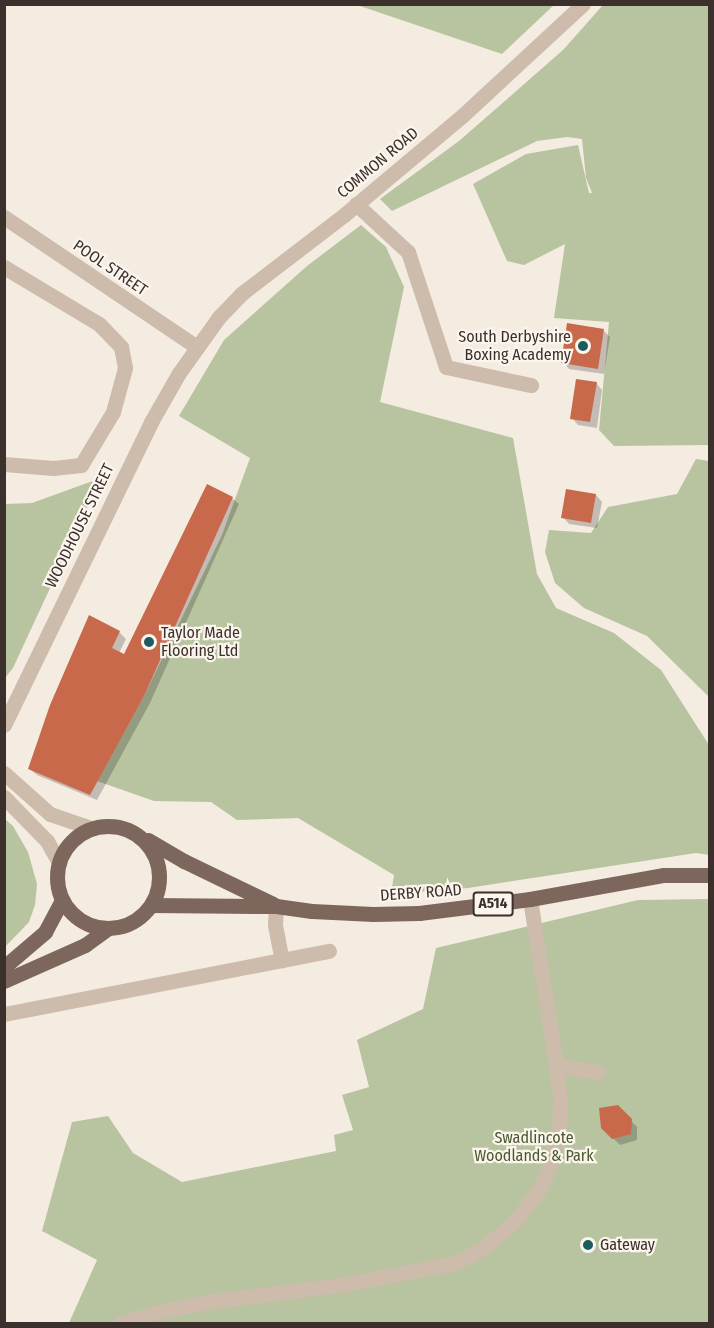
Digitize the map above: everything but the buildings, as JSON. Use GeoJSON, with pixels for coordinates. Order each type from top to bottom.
{"type":"FeatureCollection","features":[{"type":"Feature","properties":{"kind":"main road"},"geometry":{"type":"LineString","coordinates":[[107,825],[124,827],[139,835],[152,849],[159,868],[159,887],[151,905],[140,918],[125,926],[108,928],[90,925],[74,915],[62,900],[57,881],[59,863],[71,842],[91,828],[107,825]]}},
{"type":"Feature","properties":{"kind":"main road","name":"DERBY ROAD"},"geometry":{"type":"LineString","coordinates":[[139,835],[184,861],[276,906]]}},
{"type":"Feature","properties":{"kind":"main road","name":"DERBY ROAD"},"geometry":{"type":"LineString","coordinates":[[151,905],[276,906],[312,911],[373,914],[465,909],[664,875],[710,875]]}},
{"type":"Feature","properties":{"kind":"main road"},"geometry":{"type":"LineString","coordinates":[[4,968],[45,932],[62,900]]}},
{"type":"Feature","properties":{"kind":"main road"},"geometry":{"type":"LineString","coordinates":[[4,981],[85,945],[108,928]]}},
{"type":"Feature","properties":{"kind":"street","name":"COMMON ROAD"},"geometry":{"type":"LineString","coordinates":[[196,347],[241,294],[356,204],[462,116],[583,4]]}},
{"type":"Feature","properties":{"kind":"street"},"geometry":{"type":"LineString","coordinates":[[356,204],[408,252],[446,367],[531,385]]}},
{"type":"Feature","properties":{"kind":"street","name":"POOL STREET"},"geometry":{"type":"LineString","coordinates":[[4,217],[196,347]]}},
{"type":"Feature","properties":{"kind":"street"},"geometry":{"type":"LineString","coordinates":[[4,267],[99,324],[121,347],[125,368],[113,412],[81,465],[53,468],[4,464]]}},
{"type":"Feature","properties":{"kind":"street","name":"WOODHOUSE STREET"},"geometry":{"type":"LineString","coordinates":[[4,725],[151,422],[196,347]]}},
{"type":"Feature","properties":{"kind":"street"},"geometry":{"type":"LineString","coordinates":[[7,771],[50,814],[91,828]]}},
{"type":"Feature","properties":{"kind":"street"},"geometry":{"type":"LineString","coordinates":[[4,797],[47,841],[59,863]]}},
{"type":"Feature","properties":{"kind":"street"},"geometry":{"type":"LineString","coordinates":[[120,1323],[153,1313],[207,1302],[399,1275],[455,1263],[485,1247],[514,1222],[539,1190],[551,1164],[559,1129],[560,1099],[556,1065],[530,899]]}},
{"type":"Feature","properties":{"kind":"street"},"geometry":{"type":"LineString","coordinates":[[276,906],[275,925],[282,960]]}},
{"type":"Feature","properties":{"kind":"street"},"geometry":{"type":"LineString","coordinates":[[4,1014],[329,951]]}},
{"type":"Feature","properties":{"kind":"street"},"geometry":{"type":"LineString","coordinates":[[556,1065],[597,1072]]}},
{"type":"Feature","properties":{"kind":"green space"},"geometry":{"type":"Polygon","coordinates":[[[357,5],[554,5],[502,54],[357,5]]]}},
{"type":"Feature","properties":{"kind":"green space"},"geometry":{"type":"Polygon","coordinates":[[[603,5],[709,5],[709,445],[614,446],[599,430],[609,322],[554,318],[565,244],[524,265],[507,261],[473,184],[526,154],[578,145],[589,193],[592,193],[586,178],[582,139],[567,137],[537,141],[392,211],[380,199],[459,141],[563,50],[603,5]]]}},
{"type":"Feature","properties":{"kind":"green space"},"geometry":{"type":"Polygon","coordinates":[[[361,225],[386,247],[404,287],[380,402],[513,438],[537,574],[556,608],[614,633],[661,670],[709,745],[709,855],[696,853],[468,888],[391,894],[394,875],[298,818],[237,820],[211,802],[154,801],[97,781],[144,696],[222,535],[250,458],[179,416],[224,340],[307,266],[361,225]]]}},
{"type":"Feature","properties":{"kind":"green space"},"geometry":{"type":"Polygon","coordinates":[[[696,459],[709,461],[709,697],[647,636],[584,608],[555,583],[545,552],[549,530],[591,533],[608,507],[677,494],[696,459]]]}},
{"type":"Feature","properties":{"kind":"green space"},"geometry":{"type":"Polygon","coordinates":[[[101,478],[13,668],[5,678],[5,504],[32,503],[101,478]]]}},
{"type":"Feature","properties":{"kind":"green space"},"geometry":{"type":"Polygon","coordinates":[[[5,819],[13,826],[28,852],[37,884],[35,905],[29,922],[5,947],[5,819]]]}},
{"type":"Feature","properties":{"kind":"green space","name":"Swadlincote Woodlands & Park"},"geometry":{"type":"Polygon","coordinates":[[[709,899],[709,1323],[69,1323],[97,1260],[42,1231],[72,1122],[108,1116],[133,1153],[182,1182],[336,1151],[334,1135],[353,1130],[342,1095],[369,1087],[357,1040],[423,1009],[436,948],[638,900],[709,899]]]}},
{"type":"Feature","properties":{"kind":"place","name":"South Derbyshire Boxing Academy"},"geometry":{"type":"Point","coordinates":[583,346]}},
{"type":"Feature","properties":{"kind":"place","name":"Taylor Made Flooring Ltd"},"geometry":{"type":"Point","coordinates":[149,642]}},
{"type":"Feature","properties":{"kind":"place","name":"Gateway"},"geometry":{"type":"Point","coordinates":[588,1245]}}]}
